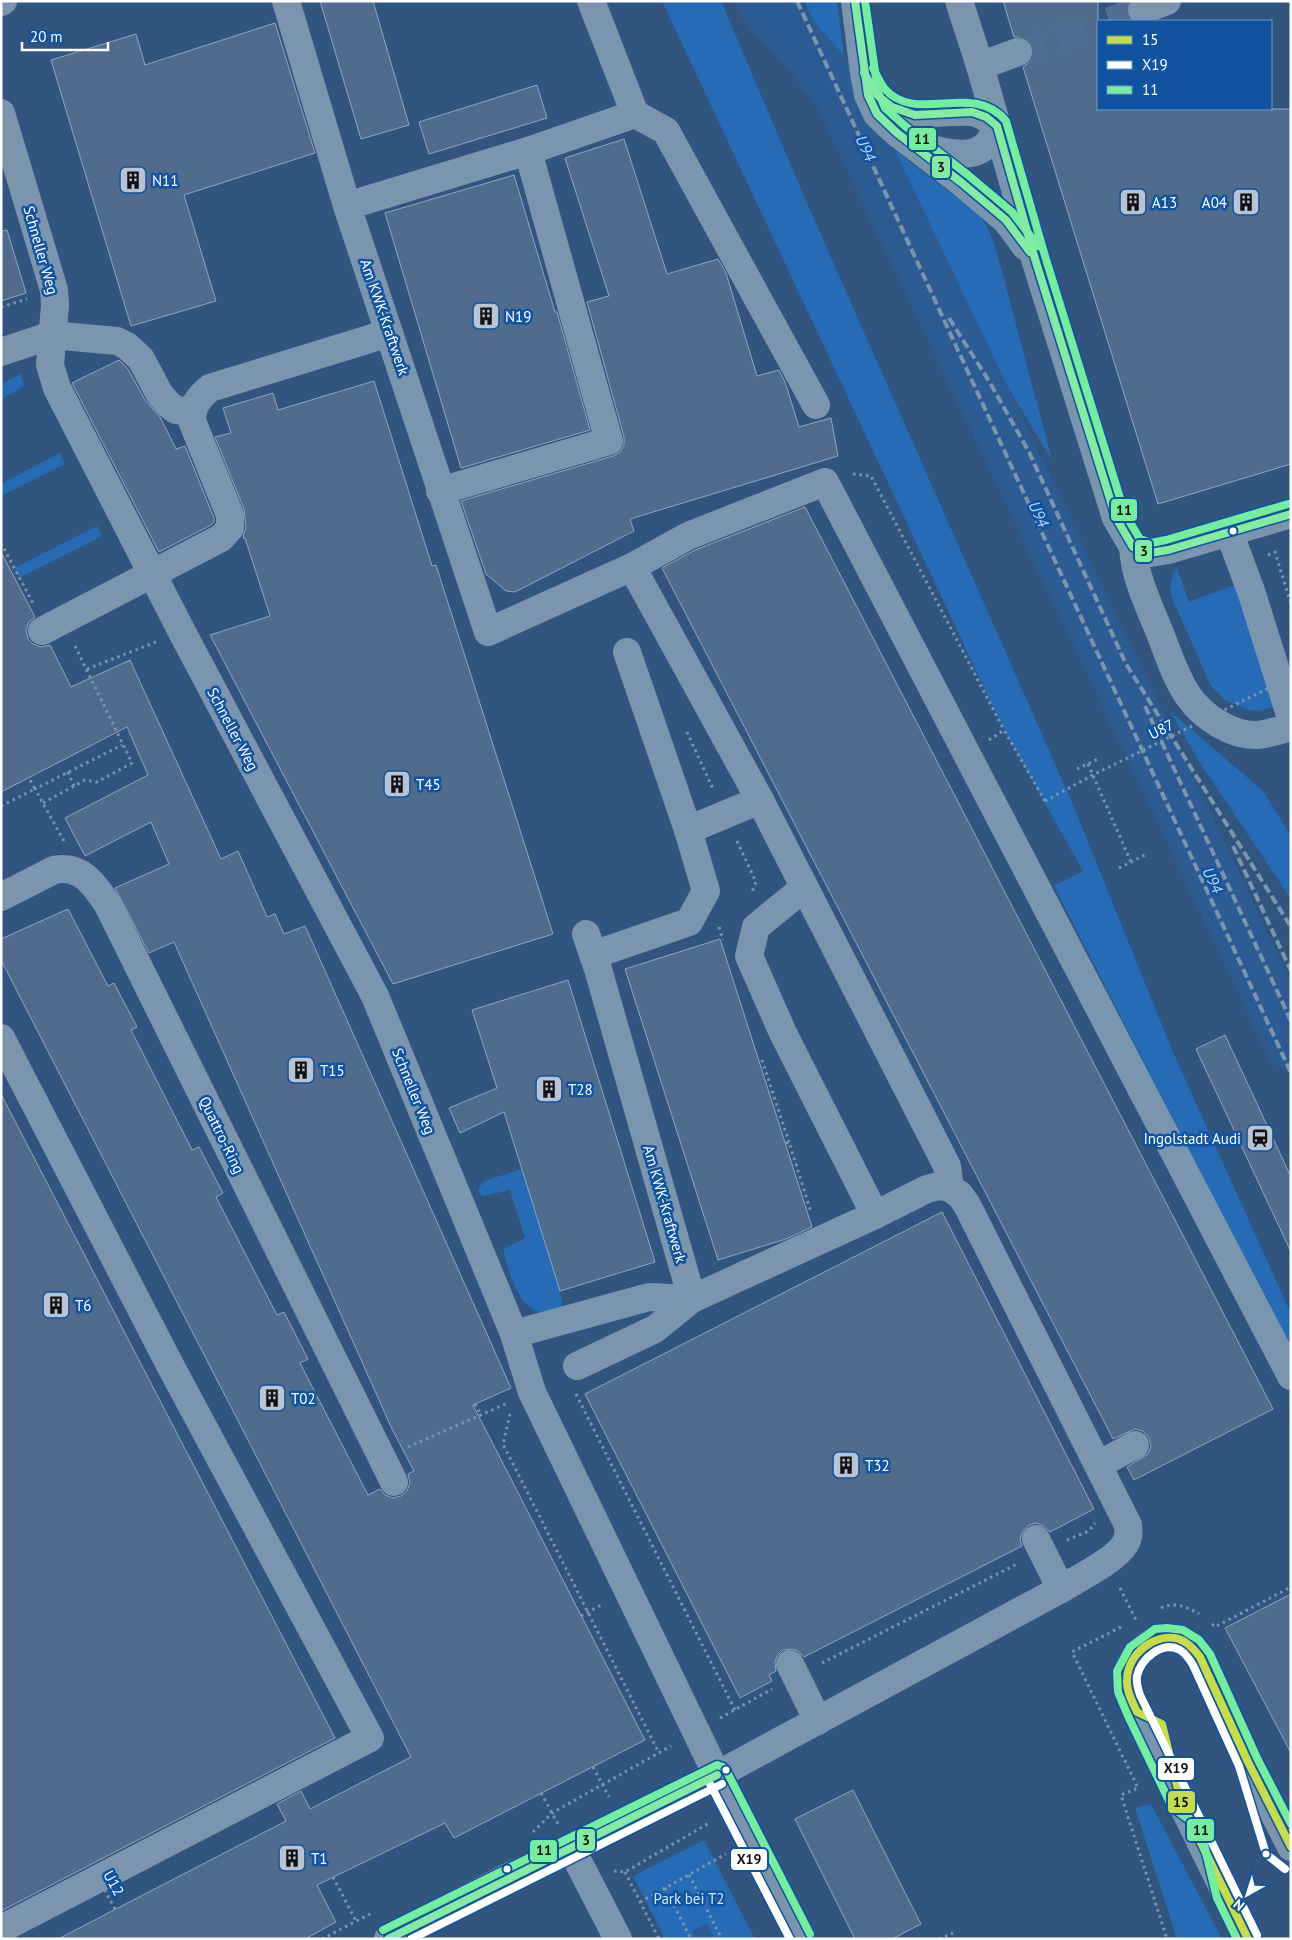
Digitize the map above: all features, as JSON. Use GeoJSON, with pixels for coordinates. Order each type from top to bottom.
{"type":"FeatureCollection","features":[{"type":"Feature","properties":{"kind":"lane","name":"Am KWK-Kraftwerk"},"geometry":{"type":"LineString","coordinates":[[286,1],[347,206],[488,632],[632,567]]}},
{"type":"Feature","properties":{"kind":"lane"},"geometry":{"type":"LineString","coordinates":[[591,1],[635,114],[666,131],[816,405]]}},
{"type":"Feature","properties":{"kind":"lane"},"geometry":{"type":"LineString","coordinates":[[855,1],[868,95],[877,114],[897,133],[1006,220],[1035,259]]}},
{"type":"Feature","properties":{"kind":"lane"},"geometry":{"type":"LineString","coordinates":[[959,1],[980,66],[1035,259],[1116,518],[1133,547],[1138,579],[1180,680],[1189,697],[1202,711],[1218,723],[1236,731],[1256,735],[1291,727]]}},
{"type":"Feature","properties":{"kind":"lane"},"geometry":{"type":"LineString","coordinates":[[980,66],[1018,52]]}},
{"type":"Feature","properties":{"kind":"lane"},"geometry":{"type":"LineString","coordinates":[[947,113],[967,100],[978,85],[980,66]]}},
{"type":"Feature","properties":{"kind":"lane"},"geometry":{"type":"LineString","coordinates":[[864,73],[876,95],[892,107],[914,115],[972,112],[986,117],[997,126]]}},
{"type":"Feature","properties":{"kind":"lane","name":"Schneller Weg"},"geometry":{"type":"LineString","coordinates":[[1,113],[54,290],[55,305],[50,365],[57,388],[151,573],[375,996],[514,1334],[532,1392],[717,1775],[801,1939]]}},
{"type":"Feature","properties":{"kind":"lane"},"geometry":{"type":"LineString","coordinates":[[347,206],[528,151],[635,114]]}},
{"type":"Feature","properties":{"kind":"lane"},"geometry":{"type":"LineString","coordinates":[[912,144],[942,152],[974,153],[987,145],[997,126]]}},
{"type":"Feature","properties":{"kind":"lane"},"geometry":{"type":"LineString","coordinates":[[440,491],[609,441],[528,151]]}},
{"type":"Feature","properties":{"kind":"lane"},"geometry":{"type":"LineString","coordinates":[[45,630],[221,538],[230,528],[230,515],[192,422],[192,412],[196,402],[210,388],[389,333]]}},
{"type":"Feature","properties":{"kind":"lane"},"geometry":{"type":"LineString","coordinates":[[1,352],[52,335],[117,341],[127,346],[141,359],[168,404],[176,410],[192,412]]}},
{"type":"Feature","properties":{"kind":"lane"},"geometry":{"type":"LineString","coordinates":[[950,1188],[947,1166],[760,800],[632,567],[688,536],[825,482],[1291,1376]]}},
{"type":"Feature","properties":{"kind":"lane"},"geometry":{"type":"LineString","coordinates":[[1133,547],[1150,553],[1168,550],[1291,514]]}},
{"type":"Feature","properties":{"kind":"lane"},"geometry":{"type":"LineString","coordinates":[[1229,532],[1251,591],[1291,718]]}},
{"type":"Feature","properties":{"kind":"lane"},"geometry":{"type":"LineString","coordinates":[[627,652],[688,830],[760,800]]}},
{"type":"Feature","properties":{"kind":"lane","name":"Am KWK-Kraftwerk"},"geometry":{"type":"LineString","coordinates":[[688,830],[706,891],[689,922],[589,944],[692,1299]]}},
{"type":"Feature","properties":{"kind":"lane"},"geometry":{"type":"LineString","coordinates":[[1,897],[54,870],[62,868],[72,869],[86,876]]}},
{"type":"Feature","properties":{"kind":"lane","name":"Quattro-Ring"},"geometry":{"type":"LineString","coordinates":[[86,876],[108,905],[388,1470]]}},
{"type":"Feature","properties":{"kind":"lane"},"geometry":{"type":"LineString","coordinates":[[804,888],[756,927],[749,956],[783,1033],[875,1215]]}},
{"type":"Feature","properties":{"kind":"lane"},"geometry":{"type":"LineString","coordinates":[[1,1038],[170,1365],[370,1738],[1,1929]]}},
{"type":"Feature","properties":{"kind":"lane"},"geometry":{"type":"LineString","coordinates":[[388,1939],[506,1878],[576,1857],[623,1822],[717,1775],[1061,1589],[1113,1557],[1126,1543],[1129,1534],[1128,1525],[967,1205],[960,1195],[950,1188],[938,1186],[927,1189],[875,1215],[692,1299],[655,1329],[576,1378]]}},
{"type":"Feature","properties":{"kind":"lane"},"geometry":{"type":"LineString","coordinates":[[514,1334],[648,1297],[692,1299]]}},
{"type":"Feature","properties":{"kind":"lane"},"geometry":{"type":"LineString","coordinates":[[1098,1465],[1135,1446]]}},
{"type":"Feature","properties":{"kind":"lane"},"geometry":{"type":"LineString","coordinates":[[1036,1539],[1061,1589]]}},
{"type":"Feature","properties":{"kind":"lane"},"geometry":{"type":"LineString","coordinates":[[1248,1939],[1128,1690],[1127,1674],[1138,1652],[1157,1639],[1178,1638],[1192,1647],[1202,1660],[1223,1749],[1248,1762],[1291,1846]]}},
{"type":"Feature","properties":{"kind":"lane"},"geometry":{"type":"LineString","coordinates":[[790,1664],[818,1721]]}},
{"type":"Feature","properties":{"kind":"lane"},"geometry":{"type":"LineString","coordinates":[[1248,1762],[1275,1850],[1291,1861]]}},
{"type":"Feature","properties":{"kind":"lane"},"geometry":{"type":"LineString","coordinates":[[576,1857],[618,1939]]}},
{"type":"Feature","properties":{"kind":"lane"},"geometry":{"type":"LineString","coordinates":[[1226,1895],[1258,1916],[1264,1939]]}},
{"type":"Feature","properties":{"kind":"path"},"geometry":{"type":"LineString","coordinates":[[1,543],[45,630]]}},
{"type":"Feature","properties":{"kind":"path"},"geometry":{"type":"LineString","coordinates":[[1278,559],[1291,604]]}},
{"type":"Feature","properties":{"kind":"path"},"geometry":{"type":"LineString","coordinates":[[43,803],[85,780],[97,782],[132,763],[87,669],[182,632]]}},
{"type":"Feature","properties":{"kind":"path","name":"U87"},"geometry":{"type":"LineString","coordinates":[[1008,736],[1045,801],[1093,775],[1287,679]]}},
{"type":"Feature","properties":{"kind":"path"},"geometry":{"type":"LineString","coordinates":[[1,806],[122,745]]}},
{"type":"Feature","properties":{"kind":"path"},"geometry":{"type":"LineString","coordinates":[[1077,769],[1100,758]]}},
{"type":"Feature","properties":{"kind":"path"},"geometry":{"type":"LineString","coordinates":[[1088,765],[1131,862]]}},
{"type":"Feature","properties":{"kind":"path"},"geometry":{"type":"LineString","coordinates":[[68,772],[74,786]]}},
{"type":"Feature","properties":{"kind":"path"},"geometry":{"type":"LineString","coordinates":[[30,778],[65,844],[86,876]]}},
{"type":"Feature","properties":{"kind":"path"},"geometry":{"type":"LineString","coordinates":[[1119,868],[1145,855]]}},
{"type":"Feature","properties":{"kind":"path"},"geometry":{"type":"LineString","coordinates":[[786,1143],[789,1142],[820,1240]]}},
{"type":"Feature","properties":{"kind":"path"},"geometry":{"type":"LineString","coordinates":[[576,1378],[735,1710]]}},
{"type":"Feature","properties":{"kind":"path"},"geometry":{"type":"LineString","coordinates":[[388,1470],[480,1414],[514,1400],[503,1444],[659,1753]]}},
{"type":"Feature","properties":{"kind":"path"},"geometry":{"type":"LineString","coordinates":[[475,1404],[480,1414]]}},
{"type":"Feature","properties":{"kind":"path"},"geometry":{"type":"LineString","coordinates":[[1209,1622],[1215,1627],[1291,1587]]}},
{"type":"Feature","properties":{"kind":"path"},"geometry":{"type":"LineString","coordinates":[[1158,1609],[1179,1605],[1203,1616]]}},
{"type":"Feature","properties":{"kind":"path"},"geometry":{"type":"LineString","coordinates":[[1143,1616],[1072,1652],[1138,1788],[1121,1795],[1167,1939]]}},
{"type":"Feature","properties":{"kind":"path"},"geometry":{"type":"LineString","coordinates":[[593,1767],[623,1822]]}},
{"type":"Feature","properties":{"kind":"path"},"geometry":{"type":"LineString","coordinates":[[541,1794],[576,1857],[625,1872],[658,1939]]}},
{"type":"Feature","properties":{"kind":"path"},"geometry":{"type":"LineString","coordinates":[[625,1872],[711,1822],[715,1830]]}},
{"type":"Feature","properties":{"kind":"path"},"geometry":{"type":"LineString","coordinates":[[640,1902],[726,1854],[722,1846]]}},
{"type":"Feature","properties":{"kind":"path","name":"U12"},"geometry":{"type":"LineString","coordinates":[[92,1867],[115,1909]]}},
{"type":"Feature","properties":{"kind":"path"},"geometry":{"type":"LineString","coordinates":[[689,1875],[722,1939]]}},
{"type":"Feature","properties":{"kind":"path"},"geometry":{"type":"LineString","coordinates":[[333,1877],[356,1921]]}},
{"type":"Feature","properties":{"kind":"path"},"geometry":{"type":"LineString","coordinates":[[665,1888],[691,1939]]}},
{"type":"Feature","properties":{"kind":"path"},"geometry":{"type":"LineString","coordinates":[[939,1939],[953,1933]]}},
{"type":"Feature","properties":{"kind":"green space"},"geometry":{"type":"Polygon","coordinates":[[[662,1],[721,1],[806,201],[1071,800],[1172,1050],[1291,1314],[1291,1351],[1054,886],[1083,871],[1004,730],[662,1]]]}},
{"type":"Feature","properties":{"kind":"green space"},"geometry":{"type":"Polygon","coordinates":[[[804,1],[837,1],[847,81],[857,109],[874,133],[978,213],[987,226],[996,249],[1052,460],[985,350],[935,278],[841,84],[804,1]]]}},
{"type":"Feature","properties":{"kind":"green space"},"geometry":{"type":"Polygon","coordinates":[[[20,374],[25,386],[1,399],[1,384],[20,374]]]}},
{"type":"Feature","properties":{"kind":"green space"},"geometry":{"type":"Polygon","coordinates":[[[60,453],[65,464],[1,496],[1,484],[60,453]]]}},
{"type":"Feature","properties":{"kind":"green space"},"geometry":{"type":"Polygon","coordinates":[[[97,526],[102,536],[19,578],[14,568],[97,526]]]}},
{"type":"Feature","properties":{"kind":"green space"},"geometry":{"type":"Polygon","coordinates":[[[1177,568],[1189,602],[1234,585],[1279,706],[1259,711],[1247,710],[1225,700],[1211,686],[1171,596],[1171,581],[1177,568]]]}},
{"type":"Feature","properties":{"kind":"green space"},"geometry":{"type":"Polygon","coordinates":[[[1170,711],[1263,791],[1291,836],[1291,899],[1200,763],[1170,711]]]}},
{"type":"Feature","properties":{"kind":"green space"},"geometry":{"type":"Polygon","coordinates":[[[522,1169],[560,1291],[564,1316],[543,1314],[532,1309],[520,1296],[512,1280],[504,1249],[525,1238],[510,1190],[484,1196],[480,1194],[478,1189],[484,1181],[522,1169]]]}},
{"type":"Feature","properties":{"kind":"green space"},"geometry":{"type":"Polygon","coordinates":[[[1151,1804],[1222,1939],[1177,1939],[1135,1808],[1151,1804]]]}},
{"type":"Feature","properties":{"kind":"green space","name":"Park bei T2"},"geometry":{"type":"Polygon","coordinates":[[[704,1840],[755,1939],[665,1939],[633,1876],[704,1840]]]}},
{"type":"Feature","properties":{"kind":"shaded area"},"geometry":{"type":"Polygon","coordinates":[[[707,1923],[715,1939],[696,1939],[692,1931],[707,1923]]]}},
{"type":"Feature","properties":{"kind":"building"},"geometry":{"type":"Polygon","coordinates":[[[320,1],[373,1],[409,125],[361,139],[320,1]]]}},
{"type":"Feature","properties":{"kind":"building"},"geometry":{"type":"Polygon","coordinates":[[[1003,1],[1098,1],[1097,110],[1291,109],[1291,464],[1158,504],[1023,67],[1030,62],[1033,55],[1033,47],[1028,40],[1014,37],[1003,1]]]}},
{"type":"Feature","properties":{"kind":"building"},"geometry":{"type":"Polygon","coordinates":[[[275,23],[315,153],[184,195],[216,301],[131,326],[51,60],[136,34],[145,65],[275,23]]]}},
{"type":"Feature","properties":{"kind":"building"},"geometry":{"type":"Polygon","coordinates":[[[537,85],[547,118],[429,154],[419,122],[537,85]]]}},
{"type":"Feature","properties":{"kind":"building"},"geometry":{"type":"Polygon","coordinates":[[[624,139],[667,274],[718,259],[726,273],[757,376],[779,370],[785,382],[799,427],[831,418],[838,456],[630,519],[634,531],[515,592],[506,591],[486,574],[461,501],[613,456],[620,452],[624,445],[624,437],[587,302],[609,296],[565,158],[624,139]]]}},
{"type":"Feature","properties":{"kind":"building","name":"N19"},"geometry":{"type":"Polygon","coordinates":[[[514,175],[555,312],[557,312],[590,430],[461,468],[385,213],[514,175]]]}},
{"type":"Feature","properties":{"kind":"building"},"geometry":{"type":"Polygon","coordinates":[[[7,230],[26,293],[1,301],[1,231],[7,230]]]}},
{"type":"Feature","properties":{"kind":"building"},"geometry":{"type":"Polygon","coordinates":[[[119,360],[128,369],[145,400],[160,417],[176,449],[185,446],[214,518],[214,522],[211,525],[159,552],[72,383],[119,360]]]}},
{"type":"Feature","properties":{"kind":"building","name":"T45"},"geometry":{"type":"Polygon","coordinates":[[[374,381],[432,566],[436,565],[553,934],[393,984],[210,635],[270,616],[243,536],[246,528],[244,509],[215,437],[231,433],[223,408],[273,393],[278,410],[374,381]]]}},
{"type":"Feature","properties":{"kind":"building"},"geometry":{"type":"Polygon","coordinates":[[[805,507],[1273,1409],[1134,1480],[1127,1467],[1148,1454],[1151,1446],[1149,1438],[1143,1431],[1135,1429],[1113,1439],[662,568],[695,550],[805,507]]]}},
{"type":"Feature","properties":{"kind":"building"},"geometry":{"type":"Polygon","coordinates":[[[1,552],[35,617],[29,622],[26,630],[28,639],[33,644],[41,647],[50,645],[71,687],[130,660],[221,859],[238,851],[267,917],[275,914],[284,934],[305,926],[511,1388],[473,1405],[645,1740],[454,1838],[445,1823],[317,1885],[336,1922],[305,1939],[58,1939],[286,1821],[277,1804],[301,1791],[310,1809],[411,1757],[1,960],[1,939],[68,909],[108,986],[114,983],[137,1027],[131,1030],[192,1150],[199,1147],[223,1193],[216,1197],[277,1315],[284,1312],[308,1359],[300,1363],[368,1495],[380,1489],[385,1495],[393,1498],[401,1496],[407,1491],[410,1483],[408,1474],[414,1471],[392,1429],[174,942],[149,953],[115,888],[169,864],[151,822],[85,856],[65,818],[148,775],[127,727],[1,792],[1,552]]]}},
{"type":"Feature","properties":{"kind":"building"},"geometry":{"type":"Polygon","coordinates":[[[720,939],[812,1227],[786,1239],[718,1260],[625,969],[720,939]]]}},
{"type":"Feature","properties":{"kind":"building","name":"T28"},"geometry":{"type":"Polygon","coordinates":[[[568,980],[655,1262],[560,1291],[504,1112],[460,1133],[449,1108],[497,1088],[472,1010],[568,980]]]}},
{"type":"Feature","properties":{"kind":"building"},"geometry":{"type":"Polygon","coordinates":[[[1225,1035],[1291,1177],[1291,1252],[1196,1049],[1225,1035]]]}},
{"type":"Feature","properties":{"kind":"building","name":"T6"},"geometry":{"type":"Polygon","coordinates":[[[1,1094],[335,1738],[1,1911],[1,1094]]]}},
{"type":"Feature","properties":{"kind":"building","name":"T32"},"geometry":{"type":"Polygon","coordinates":[[[942,1212],[1094,1509],[1050,1532],[1044,1526],[1036,1523],[1029,1525],[1023,1531],[1020,1539],[1022,1546],[804,1657],[798,1651],[792,1649],[783,1650],[777,1656],[775,1662],[776,1671],[769,1675],[772,1681],[740,1698],[585,1394],[942,1212]]]}},
{"type":"Feature","properties":{"kind":"building"},"geometry":{"type":"Polygon","coordinates":[[[1291,1594],[1291,1753],[1225,1628],[1291,1594]]]}},
{"type":"Feature","properties":{"kind":"building"},"geometry":{"type":"Polygon","coordinates":[[[853,1790],[921,1924],[892,1939],[855,1939],[795,1819],[853,1790]]]}},
{"type":"Feature","properties":{"kind":"waterway","name":"U94"},"geometry":{"type":"LineString","coordinates":[[762,1],[835,85],[1291,1044]]}},
{"type":"Feature","properties":{"kind":"tunnel"},"geometry":{"type":"LineString","coordinates":[[1112,20],[1142,10]]}},
{"type":"Feature","properties":{"kind":"tunnel"},"geometry":{"type":"LineString","coordinates":[[1018,52],[1097,25]]}},
{"type":"Feature","properties":{"kind":"railway"},"geometry":{"type":"LineString","coordinates":[[797,1],[1291,1073]]}},
{"type":"Feature","properties":{"kind":"railway"},"geometry":{"type":"LineString","coordinates":[[949,318],[989,381],[1029,452],[1126,664],[1291,927]]}},
{"type":"Feature","properties":{"kind":"railway"},"geometry":{"type":"LineString","coordinates":[[1145,706],[1291,1021]]}},
{"type":"Feature","properties":{"kind":"railway"},"geometry":{"type":"LineString","coordinates":[[1233,846],[1291,971]]}},
{"type":"Feature","properties":{"kind":"transit line","name":"3"},"geometry":{"type":"LineString","coordinates":[[855,1],[868,95],[877,114],[897,133],[1006,220],[1030,252]]}},
{"type":"Feature","properties":{"kind":"transit line","name":"11"},"geometry":{"type":"LineString","coordinates":[[865,1],[878,92],[885,108],[1012,212],[1038,246]]}},
{"type":"Feature","properties":{"kind":"transit line","name":"11"},"geometry":{"type":"LineString","coordinates":[[873,68],[884,88],[897,99],[912,103],[977,104],[992,109],[1006,121],[1045,256],[1125,514],[1140,539],[1151,543],[1166,540],[1288,504]]}},
{"type":"Feature","properties":{"kind":"transit line","name":"3"},"geometry":{"type":"LineString","coordinates":[[864,73],[877,95],[892,107],[915,115],[972,112],[986,117],[997,126],[1035,259],[1116,518],[1133,547],[1150,553],[1168,550],[1291,514]]}},
{"type":"Feature","properties":{"kind":"transit line","name":"11"},"geometry":{"type":"LineString","coordinates":[[1237,1939],[1217,1898],[1200,1828],[1172,1807],[1118,1692],[1117,1671],[1130,1647],[1155,1629],[1183,1630],[1199,1640],[1210,1654],[1257,1758],[1291,1824]]}},
{"type":"Feature","properties":{"kind":"transit line","name":"15"},"geometry":{"type":"LineString","coordinates":[[1248,1939],[1181,1802],[1162,1724],[1137,1712],[1130,1696],[1127,1687],[1129,1670],[1132,1661],[1144,1647],[1161,1639],[1179,1639],[1191,1646],[1200,1657],[1248,1762],[1291,1847]]}},
{"type":"Feature","properties":{"kind":"transit line","name":"X19"},"geometry":{"type":"LineString","coordinates":[[1257,1935],[1140,1695],[1137,1676],[1143,1663],[1153,1653],[1166,1647],[1180,1650],[1193,1665],[1239,1766],[1266,1854],[1285,1869]]}},
{"type":"Feature","properties":{"kind":"transit line","name":"11"},"geometry":{"type":"LineString","coordinates":[[383,1930],[717,1765],[726,1770],[810,1934]]}},
{"type":"Feature","properties":{"kind":"transit line","name":"3"},"geometry":{"type":"LineString","coordinates":[[388,1939],[717,1775]]}},
{"type":"Feature","properties":{"kind":"transit line","name":"X19"},"geometry":{"type":"LineString","coordinates":[[708,1780],[790,1939]]}},
{"type":"Feature","properties":{"kind":"transit line","name":"X19"},"geometry":{"type":"LineString","coordinates":[[411,1939],[722,1784]]}},
{"type":"Feature","properties":{"kind":"place","name":"N11"},"geometry":{"type":"Point","coordinates":[133,180]}},
{"type":"Feature","properties":{"kind":"place","name":"A13"},"geometry":{"type":"Point","coordinates":[1133,202]}},
{"type":"Feature","properties":{"kind":"place","name":"A04"},"geometry":{"type":"Point","coordinates":[1246,202]}},
{"type":"Feature","properties":{"kind":"place","name":"N19"},"geometry":{"type":"Point","coordinates":[486,316]}},
{"type":"Feature","properties":{"kind":"place","name":"T45"},"geometry":{"type":"Point","coordinates":[397,784]}},
{"type":"Feature","properties":{"kind":"place","name":"T15"},"geometry":{"type":"Point","coordinates":[301,1070]}},
{"type":"Feature","properties":{"kind":"place","name":"T28"},"geometry":{"type":"Point","coordinates":[549,1089]}},
{"type":"Feature","properties":{"kind":"place","name":"Ingolstadt Audi"},"geometry":{"type":"Point","coordinates":[1260,1138]}},
{"type":"Feature","properties":{"kind":"place","name":"T6"},"geometry":{"type":"Point","coordinates":[56,1305]}},
{"type":"Feature","properties":{"kind":"place","name":"T02"},"geometry":{"type":"Point","coordinates":[272,1398]}},
{"type":"Feature","properties":{"kind":"place","name":"T32"},"geometry":{"type":"Point","coordinates":[846,1465]}},
{"type":"Feature","properties":{"kind":"place","name":"T1"},"geometry":{"type":"Point","coordinates":[292,1858]}}]}
